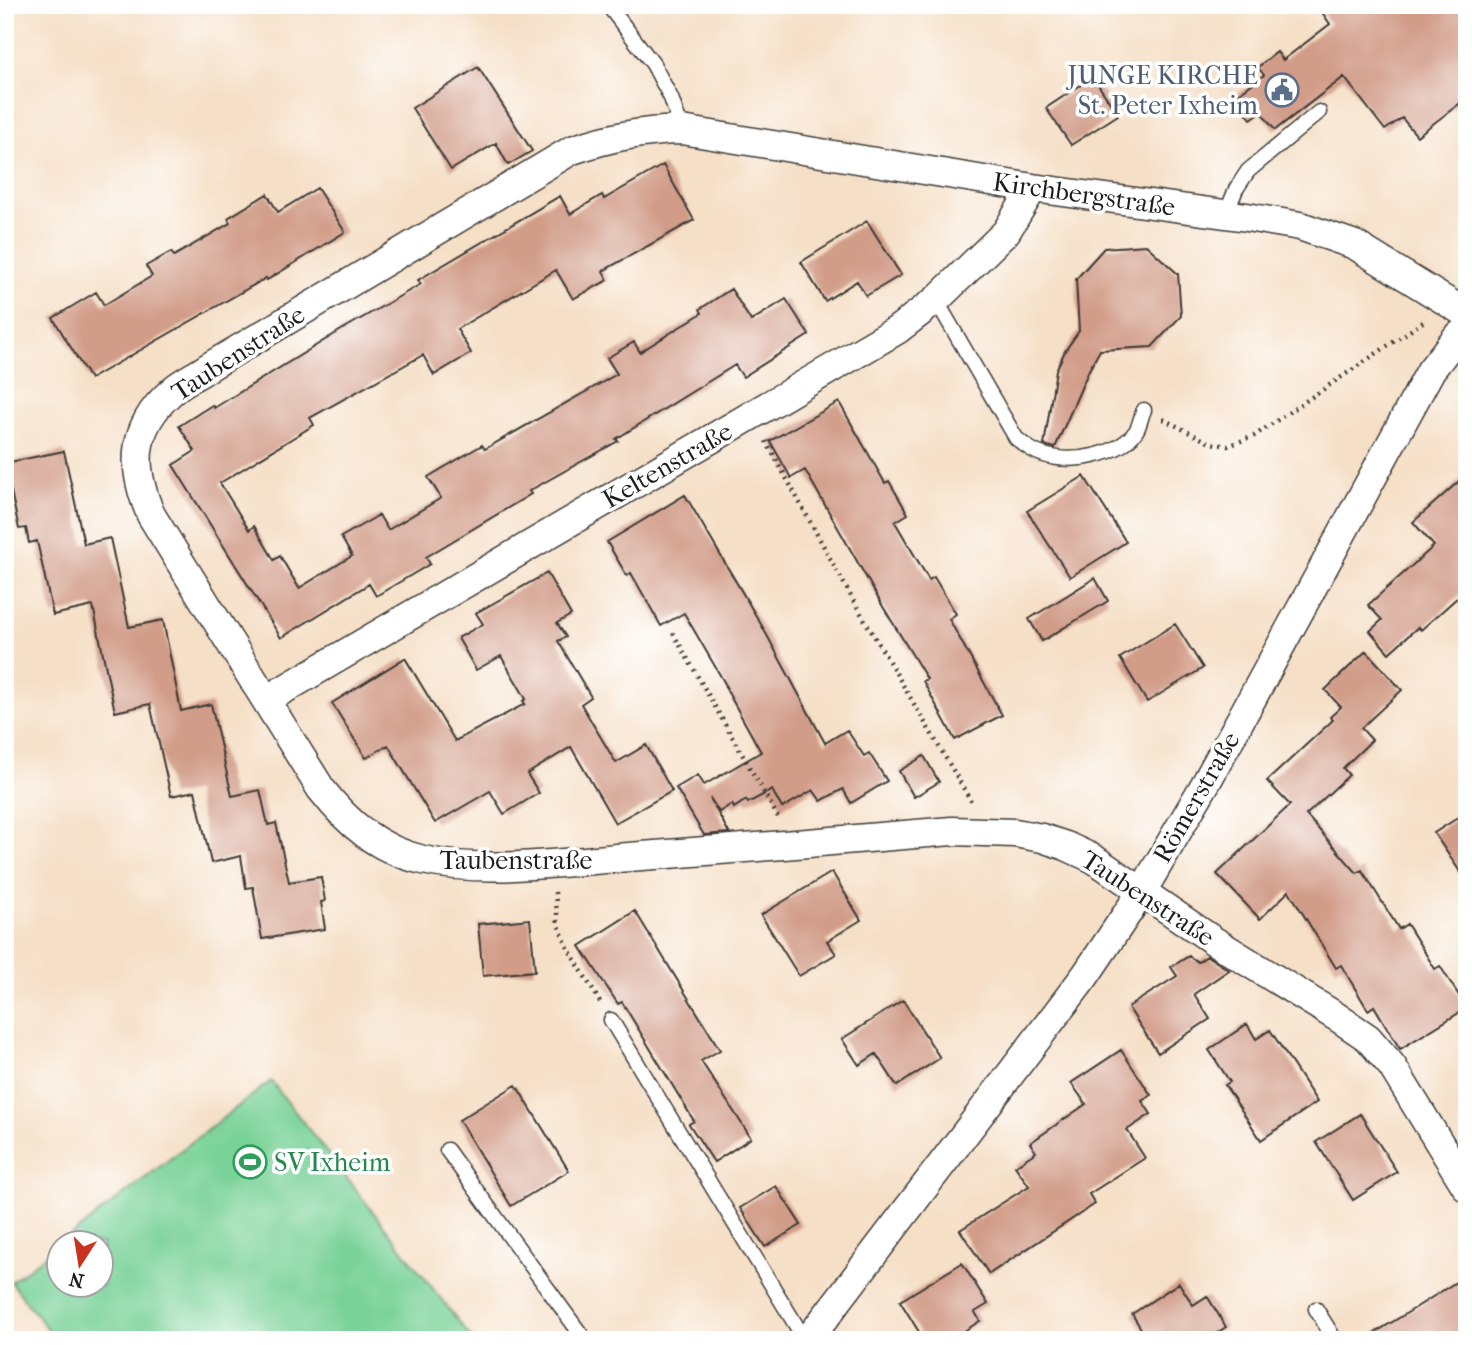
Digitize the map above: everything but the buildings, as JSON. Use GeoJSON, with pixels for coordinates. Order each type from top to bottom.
{"type":"FeatureCollection","features":[{"type":"Feature","properties":{"kind":"street","name":"Kirchbergstraße"},"geometry":{"type":"LineString","coordinates":[[682,130],[1033,188],[1300,226],[1355,245],[1458,309]]}},
{"type":"Feature","properties":{"kind":"street","name":"Taubenstraße"},"geometry":{"type":"LineString","coordinates":[[682,130],[646,131],[607,138],[572,150],[207,368],[172,391],[146,420],[137,452],[140,489],[151,515],[321,789],[337,810],[360,832],[387,848],[423,860],[474,866],[552,863],[952,831],[987,831],[1042,838],[1066,846],[1094,859],[1214,941],[1368,1038],[1392,1066],[1467,1188]]}},
{"type":"Feature","properties":{"kind":"street","name":"Keltenstraße"},"geometry":{"type":"LineString","coordinates":[[267,700],[897,330],[936,300],[1006,232],[1033,188]]}},
{"type":"Feature","properties":{"kind":"street","name":"Römerstraße"},"geometry":{"type":"LineString","coordinates":[[807,1340],[1084,976],[1143,891],[1207,781],[1431,370],[1456,338],[1467,329]]}},
{"type":"Feature","properties":{"kind":"lane"},"geometry":{"type":"LineString","coordinates":[[608,5],[653,64],[671,98],[682,130]]}},
{"type":"Feature","properties":{"kind":"lane"},"geometry":{"type":"LineString","coordinates":[[1226,214],[1236,189],[1248,171],[1319,112]]}},
{"type":"Feature","properties":{"kind":"lane"},"geometry":{"type":"LineString","coordinates":[[936,300],[1016,438],[1028,448],[1046,456],[1066,458],[1097,454],[1121,446],[1136,430],[1144,410]]}},
{"type":"Feature","properties":{"kind":"lane"},"geometry":{"type":"LineString","coordinates":[[611,1020],[807,1340]]}},
{"type":"Feature","properties":{"kind":"lane"},"geometry":{"type":"LineString","coordinates":[[447,1150],[585,1340]]}},
{"type":"Feature","properties":{"kind":"lane"},"geometry":{"type":"LineString","coordinates":[[1316,1309],[1335,1340]]}},
{"type":"Feature","properties":{"kind":"path"},"geometry":{"type":"LineString","coordinates":[[1144,410],[1210,443],[1228,446],[1254,436],[1458,309]]}},
{"type":"Feature","properties":{"kind":"path"},"geometry":{"type":"LineString","coordinates":[[752,416],[853,600],[942,749],[987,831]]}},
{"type":"Feature","properties":{"kind":"path"},"geometry":{"type":"LineString","coordinates":[[673,633],[774,809]]}},
{"type":"Feature","properties":{"kind":"path"},"geometry":{"type":"LineString","coordinates":[[552,863],[558,924],[568,948],[611,1020]]}},
{"type":"Feature","properties":{"kind":"green space","name":"SV Ixheim"},"geometry":{"type":"Polygon","coordinates":[[[271,1081],[473,1340],[56,1340],[11,1282],[46,1255],[46,1300],[116,1300],[116,1230],[78,1230],[271,1081]]]}},
{"type":"Feature","properties":{"kind":"place","name":"JUNGE KIRCHE St. Peter Ixheim"},"geometry":{"type":"Point","coordinates":[1282,90]}},
{"type":"Feature","properties":{"kind":"place","name":"SV Ixheim"},"geometry":{"type":"Point","coordinates":[250,1162]}}]}
